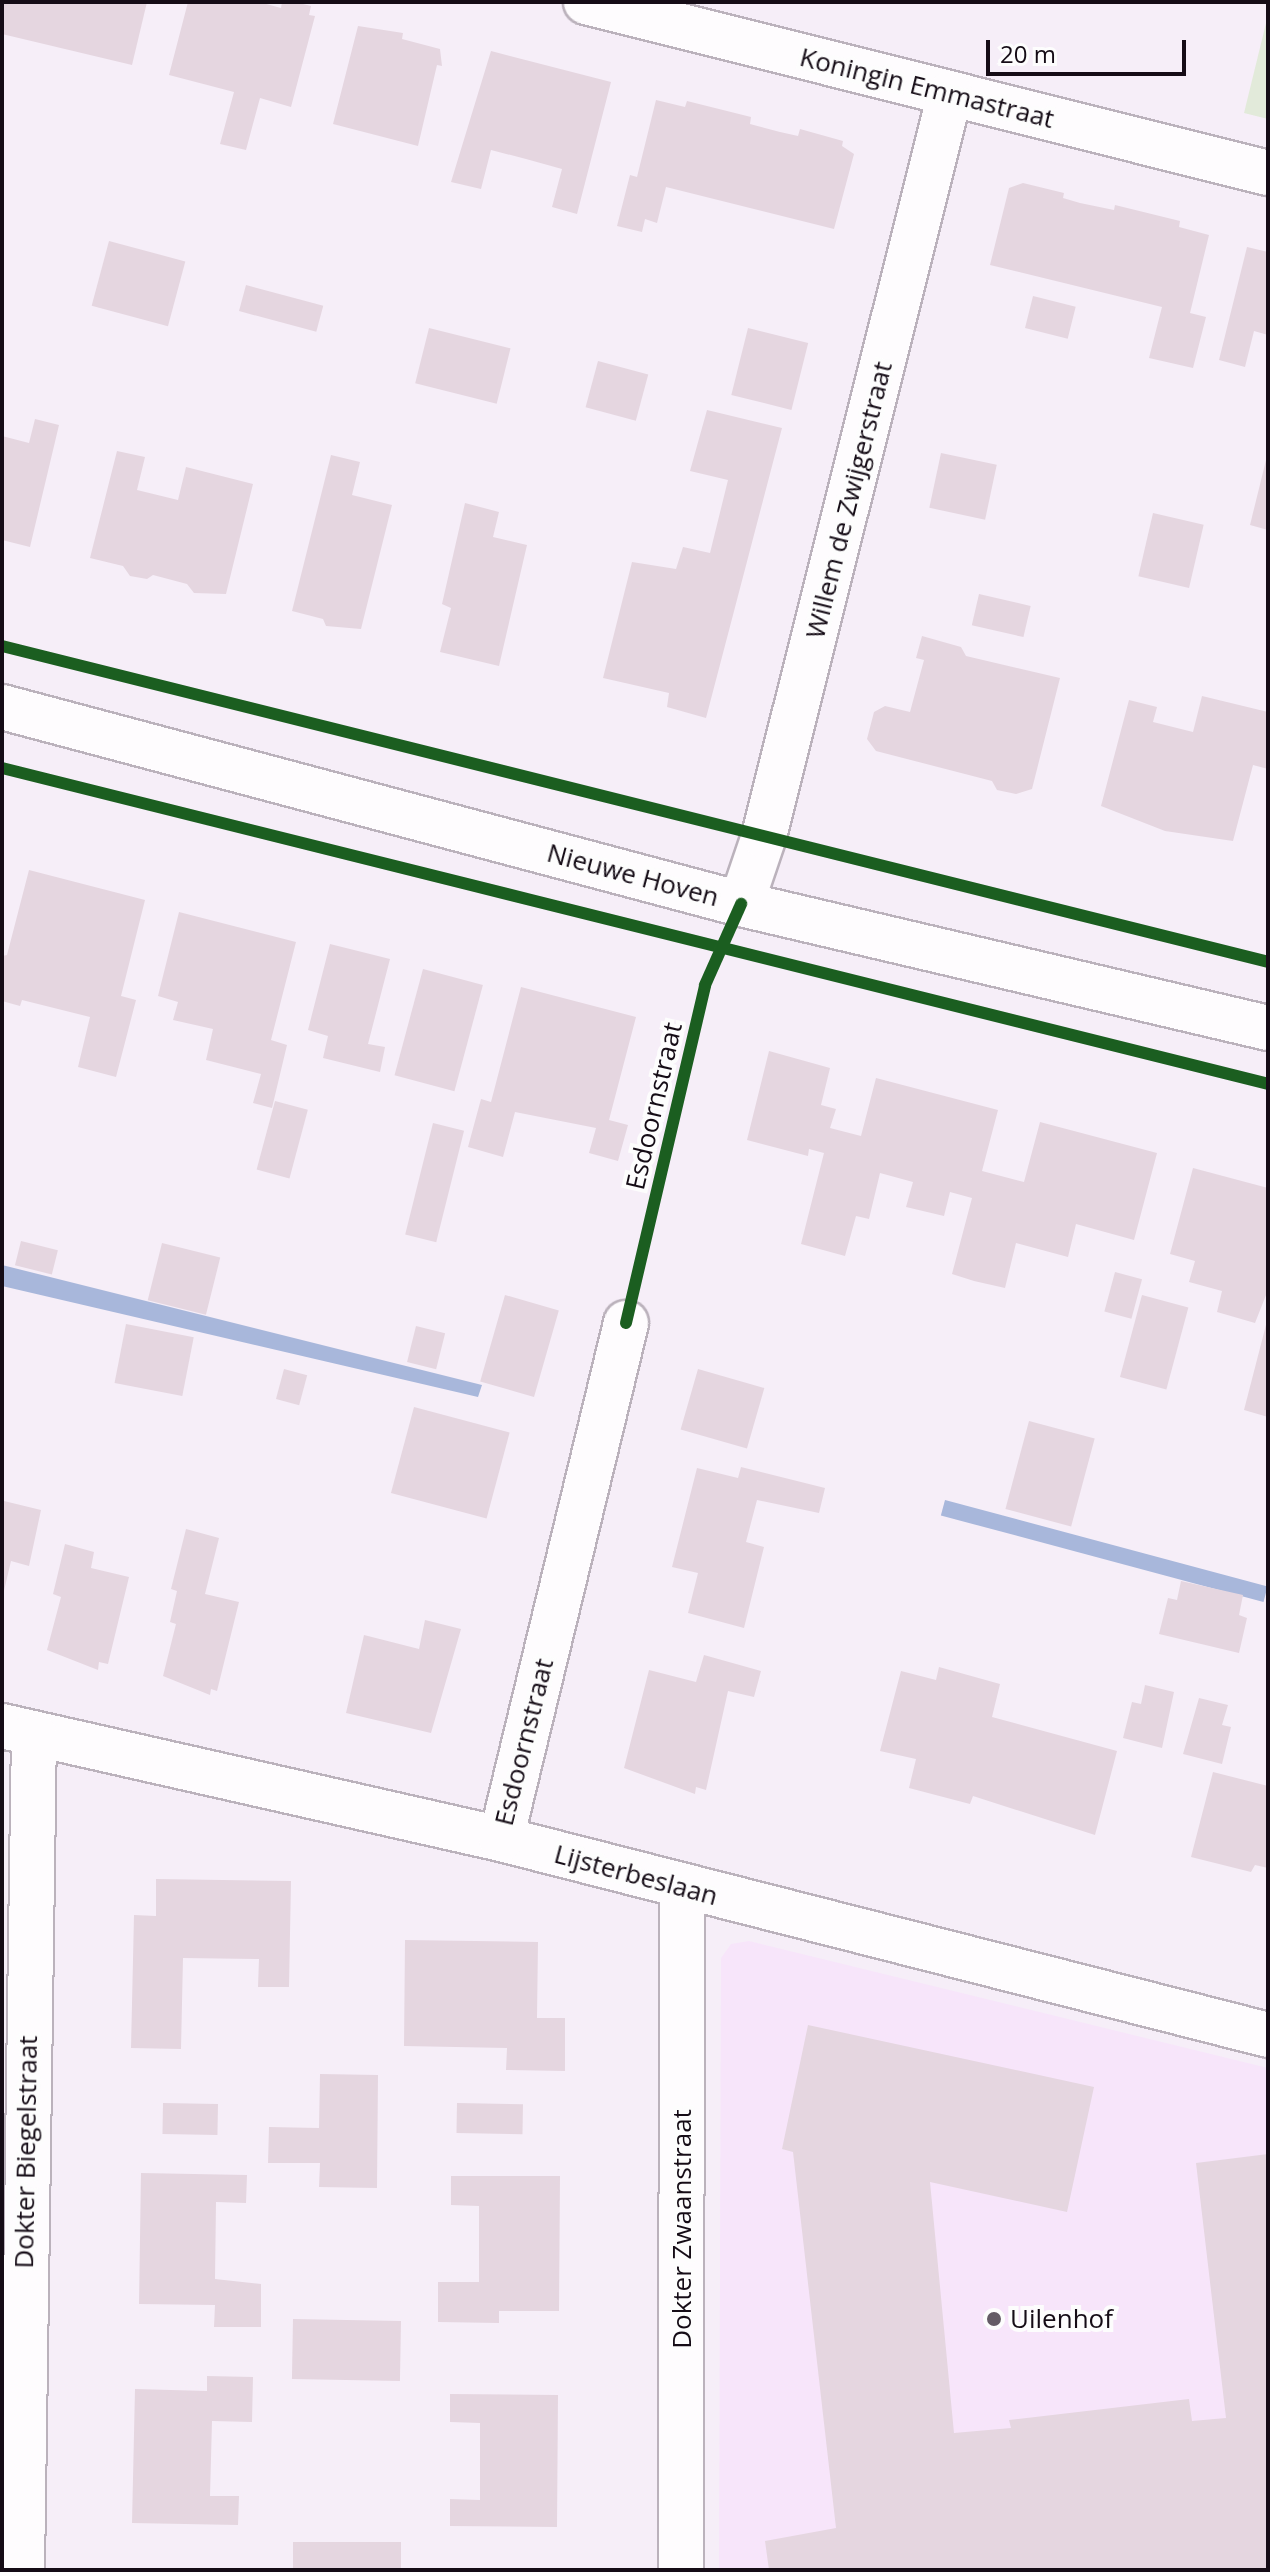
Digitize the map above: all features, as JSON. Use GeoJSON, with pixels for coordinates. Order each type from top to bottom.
{"type":"FeatureCollection","features":[{"type":"Feature","properties":{"kind":"street","name":"Koningin Emmastraat"},"geometry":{"type":"LineString","coordinates":[[586,2],[1268,173]]}},
{"type":"Feature","properties":{"kind":"street","name":"Willem de Zwijgerstraat"},"geometry":{"type":"LineString","coordinates":[[741,904],[764,836],[950,94]]}},
{"type":"Feature","properties":{"kind":"street","name":"Nieuwe Hoven"},"geometry":{"type":"LineString","coordinates":[[2,707],[741,904],[1268,1028]]}},
{"type":"Feature","properties":{"kind":"street","name":"Esdoornstraat"},"geometry":{"type":"LineString","coordinates":[[501,1839],[626,1323]]}},
{"type":"Feature","properties":{"kind":"street","name":"Lijsterbeslaan"},"geometry":{"type":"LineString","coordinates":[[18,1730],[501,1839],[682,1888],[1268,2035]]}},
{"type":"Feature","properties":{"kind":"street","name":"Dokter Biegelstraat"},"geometry":{"type":"LineString","coordinates":[[18,1730],[22,2570]]}},
{"type":"Feature","properties":{"kind":"street","name":"Dokter Zwaanstraat"},"geometry":{"type":"LineString","coordinates":[[681,2570],[682,1888]]}},
{"type":"Feature","properties":{"kind":"shaded area","name":"Uilenhof"},"geometry":{"type":"Polygon","coordinates":[[[749,1941],[1268,2068],[1268,2570],[719,2570],[721,1958],[731,1944],[749,1941]]]}},
{"type":"Feature","properties":{"kind":"green space"},"geometry":{"type":"Polygon","coordinates":[[[1268,15],[1268,119],[1244,113],[1268,15]]]}},
{"type":"Feature","properties":{"kind":"water"},"geometry":{"type":"Polygon","coordinates":[[[2,1265],[482,1385],[478,1397],[2,1286],[2,1265]]]}},
{"type":"Feature","properties":{"kind":"water"},"geometry":{"type":"Polygon","coordinates":[[[945,1500],[1268,1586],[1263,1602],[941,1515],[945,1500]]]}},
{"type":"Feature","properties":{"kind":"building"},"geometry":{"type":"Polygon","coordinates":[[[2,2],[147,2],[132,65],[2,34],[2,2]]]}},
{"type":"Feature","properties":{"kind":"building"},"geometry":{"type":"Polygon","coordinates":[[[188,2],[259,2],[281,8],[282,2],[295,2],[311,6],[309,15],[315,16],[291,107],[260,98],[246,150],[220,144],[234,92],[169,75],[188,2]]]}},
{"type":"Feature","properties":{"kind":"building"},"geometry":{"type":"Polygon","coordinates":[[[358,26],[403,33],[402,39],[440,49],[442,66],[437,65],[418,146],[333,124],[358,26]]]}},
{"type":"Feature","properties":{"kind":"building"},"geometry":{"type":"Polygon","coordinates":[[[491,51],[611,82],[577,214],[552,207],[562,169],[491,150],[481,189],[451,182],[491,51]]]}},
{"type":"Feature","properties":{"kind":"building"},"geometry":{"type":"Polygon","coordinates":[[[656,100],[685,107],[687,101],[751,117],[750,124],[780,132],[798,136],[800,129],[843,141],[842,146],[854,154],[834,229],[666,187],[657,223],[645,219],[642,232],[617,226],[630,175],[637,177],[656,100]]]}},
{"type":"Feature","properties":{"kind":"building"},"geometry":{"type":"Polygon","coordinates":[[[1023,183],[1064,193],[1063,198],[1080,203],[1114,210],[1115,205],[1180,221],[1179,227],[1209,235],[1190,313],[1206,317],[1193,368],[1149,358],[1162,307],[990,265],[1009,188],[1023,183]]]}},
{"type":"Feature","properties":{"kind":"building"},"geometry":{"type":"Polygon","coordinates":[[[109,241],[185,261],[168,326],[92,306],[109,241]]]}},
{"type":"Feature","properties":{"kind":"building"},"geometry":{"type":"Polygon","coordinates":[[[1247,247],[1268,252],[1268,335],[1254,331],[1245,367],[1219,360],[1247,247]]]}},
{"type":"Feature","properties":{"kind":"building"},"geometry":{"type":"Polygon","coordinates":[[[246,285],[323,306],[316,332],[239,311],[246,285]]]}},
{"type":"Feature","properties":{"kind":"building"},"geometry":{"type":"Polygon","coordinates":[[[1033,296],[1076,307],[1068,339],[1025,328],[1033,296]]]}},
{"type":"Feature","properties":{"kind":"building"},"geometry":{"type":"Polygon","coordinates":[[[429,328],[511,348],[497,404],[415,383],[429,328]]]}},
{"type":"Feature","properties":{"kind":"building"},"geometry":{"type":"Polygon","coordinates":[[[748,328],[808,343],[791,410],[731,395],[748,328]]]}},
{"type":"Feature","properties":{"kind":"building"},"geometry":{"type":"Polygon","coordinates":[[[598,361],[648,374],[636,421],[586,407],[598,361]]]}},
{"type":"Feature","properties":{"kind":"building"},"geometry":{"type":"Polygon","coordinates":[[[707,410],[782,428],[706,718],[667,707],[669,693],[603,678],[632,562],[676,569],[683,547],[710,553],[728,480],[690,471],[707,410]]]}},
{"type":"Feature","properties":{"kind":"building"},"geometry":{"type":"Polygon","coordinates":[[[35,419],[59,425],[30,547],[2,540],[2,436],[29,443],[35,419]]]}},
{"type":"Feature","properties":{"kind":"building"},"geometry":{"type":"Polygon","coordinates":[[[117,451],[145,457],[137,490],[178,500],[186,467],[253,484],[226,594],[194,593],[187,584],[153,575],[147,579],[130,576],[123,566],[90,558],[117,451]]]}},
{"type":"Feature","properties":{"kind":"building"},"geometry":{"type":"Polygon","coordinates":[[[941,453],[997,465],[985,520],[929,508],[941,453]]]}},
{"type":"Feature","properties":{"kind":"building"},"geometry":{"type":"Polygon","coordinates":[[[331,455],[360,462],[352,495],[392,505],[361,629],[326,626],[323,619],[292,611],[331,455]]]}},
{"type":"Feature","properties":{"kind":"building"},"geometry":{"type":"Polygon","coordinates":[[[1268,456],[1268,530],[1250,525],[1268,456]]]}},
{"type":"Feature","properties":{"kind":"building"},"geometry":{"type":"Polygon","coordinates":[[[465,503],[499,512],[493,537],[527,545],[499,666],[440,652],[451,608],[442,604],[465,503]]]}},
{"type":"Feature","properties":{"kind":"building"},"geometry":{"type":"Polygon","coordinates":[[[1153,513],[1204,525],[1189,588],[1138,576],[1153,513]]]}},
{"type":"Feature","properties":{"kind":"building"},"geometry":{"type":"Polygon","coordinates":[[[979,594],[1031,606],[1023,637],[972,625],[979,594]]]}},
{"type":"Feature","properties":{"kind":"building"},"geometry":{"type":"Polygon","coordinates":[[[922,636],[961,647],[966,656],[1060,678],[1032,789],[1016,794],[997,790],[992,781],[876,751],[867,739],[874,712],[885,706],[910,712],[924,660],[916,658],[922,636]]]}},
{"type":"Feature","properties":{"kind":"building"},"geometry":{"type":"Polygon","coordinates":[[[1202,696],[1268,712],[1268,769],[1253,765],[1233,841],[1165,831],[1101,806],[1129,700],[1157,707],[1153,722],[1193,732],[1202,696]]]}},
{"type":"Feature","properties":{"kind":"building"},"geometry":{"type":"Polygon","coordinates":[[[29,870],[145,900],[121,996],[136,1000],[116,1077],[78,1067],[90,1017],[22,1000],[20,1006],[2,1001],[2,956],[7,955],[29,870]]]}},
{"type":"Feature","properties":{"kind":"building"},"geometry":{"type":"Polygon","coordinates":[[[179,912],[296,942],[271,1040],[287,1045],[272,1108],[253,1103],[261,1074],[206,1060],[213,1029],[173,1020],[178,1002],[158,996],[179,912]]]}},
{"type":"Feature","properties":{"kind":"building"},"geometry":{"type":"Polygon","coordinates":[[[330,944],[390,959],[368,1044],[385,1047],[380,1072],[323,1058],[328,1036],[308,1030],[330,944]]]}},
{"type":"Feature","properties":{"kind":"building"},"geometry":{"type":"Polygon","coordinates":[[[423,969],[483,985],[454,1091],[395,1075],[423,969]]]}},
{"type":"Feature","properties":{"kind":"building"},"geometry":{"type":"Polygon","coordinates":[[[521,987],[636,1017],[609,1120],[628,1125],[618,1161],[589,1153],[596,1128],[515,1112],[503,1157],[468,1147],[481,1099],[491,1102],[521,987]]]}},
{"type":"Feature","properties":{"kind":"building"},"geometry":{"type":"Polygon","coordinates":[[[769,1051],[830,1068],[821,1105],[836,1109],[830,1128],[861,1136],[876,1078],[998,1110],[982,1171],[1024,1182],[1040,1122],[1157,1153],[1134,1240],[1076,1224],[1068,1257],[1016,1243],[1005,1288],[974,1281],[952,1274],[972,1198],[950,1192],[944,1216],[906,1207],[913,1182],[880,1173],[869,1219],[856,1216],[845,1256],[801,1244],[824,1153],[809,1149],[808,1156],[747,1140],[769,1051]]]}},
{"type":"Feature","properties":{"kind":"building"},"geometry":{"type":"Polygon","coordinates":[[[275,1101],[308,1110],[289,1178],[257,1170],[275,1101]]]}},
{"type":"Feature","properties":{"kind":"building"},"geometry":{"type":"Polygon","coordinates":[[[433,1123],[464,1131],[436,1242],[405,1235],[433,1123]]]}},
{"type":"Feature","properties":{"kind":"building"},"geometry":{"type":"Polygon","coordinates":[[[1193,1168],[1268,1188],[1268,1290],[1255,1323],[1217,1312],[1222,1291],[1189,1282],[1195,1261],[1170,1254],[1193,1168]]]}},
{"type":"Feature","properties":{"kind":"building"},"geometry":{"type":"Polygon","coordinates":[[[21,1241],[58,1250],[52,1274],[15,1265],[21,1241]]]}},
{"type":"Feature","properties":{"kind":"building"},"geometry":{"type":"Polygon","coordinates":[[[162,1243],[220,1258],[206,1315],[148,1300],[162,1243]]]}},
{"type":"Feature","properties":{"kind":"building"},"geometry":{"type":"Polygon","coordinates":[[[1115,1272],[1142,1279],[1131,1319],[1104,1312],[1115,1272]]]}},
{"type":"Feature","properties":{"kind":"building"},"geometry":{"type":"Polygon","coordinates":[[[505,1295],[559,1310],[534,1397],[480,1382],[505,1295]]]}},
{"type":"Feature","properties":{"kind":"building"},"geometry":{"type":"Polygon","coordinates":[[[1142,1295],[1188,1307],[1166,1390],[1120,1377],[1142,1295]]]}},
{"type":"Feature","properties":{"kind":"building"},"geometry":{"type":"Polygon","coordinates":[[[1268,1321],[1268,1417],[1244,1410],[1268,1321]]]}},
{"type":"Feature","properties":{"kind":"building"},"geometry":{"type":"Polygon","coordinates":[[[126,1324],[194,1337],[182,1396],[115,1383],[126,1324]]]}},
{"type":"Feature","properties":{"kind":"building"},"geometry":{"type":"Polygon","coordinates":[[[416,1326],[445,1333],[436,1369],[407,1362],[416,1326]]]}},
{"type":"Feature","properties":{"kind":"building"},"geometry":{"type":"Polygon","coordinates":[[[284,1369],[307,1375],[299,1405],[276,1399],[284,1369]]]}},
{"type":"Feature","properties":{"kind":"building"},"geometry":{"type":"Polygon","coordinates":[[[698,1369],[764,1388],[747,1449],[681,1430],[698,1369]]]}},
{"type":"Feature","properties":{"kind":"building"},"geometry":{"type":"Polygon","coordinates":[[[414,1407],[510,1433],[487,1519],[391,1493],[414,1407]]]}},
{"type":"Feature","properties":{"kind":"building"},"geometry":{"type":"Polygon","coordinates":[[[1029,1421],[1095,1439],[1071,1526],[1005,1509],[1029,1421]]]}},
{"type":"Feature","properties":{"kind":"building"},"geometry":{"type":"Polygon","coordinates":[[[741,1467],[825,1488],[819,1513],[757,1500],[746,1542],[764,1547],[744,1628],[688,1613],[698,1573],[672,1567],[697,1468],[738,1478],[741,1467]]]}},
{"type":"Feature","properties":{"kind":"building"},"geometry":{"type":"Polygon","coordinates":[[[4,1501],[41,1510],[29,1566],[11,1561],[3,1595],[4,1501]]]}},
{"type":"Feature","properties":{"kind":"building"},"geometry":{"type":"Polygon","coordinates":[[[186,1529],[219,1538],[205,1594],[239,1602],[217,1691],[211,1689],[210,1695],[163,1676],[176,1624],[170,1622],[177,1591],[171,1589],[186,1529]]]}},
{"type":"Feature","properties":{"kind":"building"},"geometry":{"type":"Polygon","coordinates":[[[65,1544],[94,1552],[91,1568],[129,1577],[108,1664],[99,1662],[98,1670],[47,1650],[61,1597],[53,1594],[65,1544]]]}},
{"type":"Feature","properties":{"kind":"building"},"geometry":{"type":"Polygon","coordinates":[[[1181,1581],[1243,1595],[1239,1615],[1247,1618],[1239,1653],[1159,1634],[1168,1598],[1177,1600],[1181,1581]]]}},
{"type":"Feature","properties":{"kind":"building"},"geometry":{"type":"Polygon","coordinates":[[[425,1620],[461,1629],[431,1733],[346,1713],[364,1635],[419,1649],[425,1620]]]}},
{"type":"Feature","properties":{"kind":"building"},"geometry":{"type":"Polygon","coordinates":[[[704,1655],[761,1671],[754,1697],[728,1691],[706,1790],[696,1787],[695,1794],[624,1768],[649,1670],[696,1682],[704,1655]]]}},
{"type":"Feature","properties":{"kind":"building"},"geometry":{"type":"Polygon","coordinates":[[[939,1667],[1000,1684],[992,1717],[1117,1751],[1095,1835],[973,1796],[970,1804],[909,1788],[916,1759],[880,1751],[901,1671],[936,1680],[939,1667]]]}},
{"type":"Feature","properties":{"kind":"building"},"geometry":{"type":"Polygon","coordinates":[[[1145,1685],[1174,1692],[1162,1748],[1123,1738],[1132,1702],[1141,1704],[1145,1685]]]}},
{"type":"Feature","properties":{"kind":"building"},"geometry":{"type":"Polygon","coordinates":[[[1199,1698],[1228,1705],[1222,1725],[1231,1727],[1222,1764],[1183,1754],[1199,1698]]]}},
{"type":"Feature","properties":{"kind":"building"},"geometry":{"type":"Polygon","coordinates":[[[1213,1772],[1268,1786],[1268,1868],[1255,1865],[1251,1872],[1191,1857],[1213,1772]]]}},
{"type":"Feature","properties":{"kind":"building"},"geometry":{"type":"Polygon","coordinates":[[[156,1879],[291,1881],[289,1987],[258,1987],[259,1959],[183,1958],[181,2049],[131,2048],[134,1915],[156,1916],[156,1879]]]}},
{"type":"Feature","properties":{"kind":"building"},"geometry":{"type":"Polygon","coordinates":[[[405,1940],[538,1942],[537,2018],[565,2018],[565,2071],[506,2070],[507,2048],[404,2046],[405,1940]]]}},
{"type":"Feature","properties":{"kind":"building"},"geometry":{"type":"Polygon","coordinates":[[[808,2025],[1094,2087],[1067,2212],[930,2182],[954,2433],[1011,2428],[1009,2420],[1189,2399],[1192,2421],[1226,2418],[1196,2163],[1268,2154],[1268,2570],[769,2570],[765,2541],[836,2528],[793,2152],[782,2149],[808,2025]]]}},
{"type":"Feature","properties":{"kind":"building"},"geometry":{"type":"Polygon","coordinates":[[[320,2074],[378,2075],[377,2188],[319,2187],[320,2163],[268,2163],[269,2127],[319,2128],[320,2074]]]}},
{"type":"Feature","properties":{"kind":"building"},"geometry":{"type":"Polygon","coordinates":[[[163,2103],[218,2104],[217,2135],[162,2134],[163,2103]]]}},
{"type":"Feature","properties":{"kind":"building"},"geometry":{"type":"Polygon","coordinates":[[[457,2103],[523,2104],[522,2134],[456,2133],[457,2103]]]}},
{"type":"Feature","properties":{"kind":"building"},"geometry":{"type":"Polygon","coordinates":[[[141,2173],[247,2175],[246,2203],[216,2202],[215,2279],[261,2284],[261,2327],[214,2327],[215,2305],[139,2304],[141,2173]]]}},
{"type":"Feature","properties":{"kind":"building"},"geometry":{"type":"Polygon","coordinates":[[[451,2176],[560,2176],[559,2311],[499,2311],[499,2323],[438,2322],[438,2282],[479,2282],[479,2206],[451,2205],[451,2176]]]}},
{"type":"Feature","properties":{"kind":"building"},"geometry":{"type":"Polygon","coordinates":[[[293,2319],[401,2321],[400,2381],[292,2379],[293,2319]]]}},
{"type":"Feature","properties":{"kind":"building"},"geometry":{"type":"Polygon","coordinates":[[[207,2376],[253,2377],[252,2422],[212,2421],[210,2496],[239,2496],[238,2525],[132,2523],[135,2389],[207,2391],[207,2376]]]}},
{"type":"Feature","properties":{"kind":"building"},"geometry":{"type":"Polygon","coordinates":[[[450,2394],[558,2395],[557,2527],[450,2526],[450,2499],[480,2500],[480,2423],[450,2422],[450,2394]]]}},
{"type":"Feature","properties":{"kind":"building"},"geometry":{"type":"Polygon","coordinates":[[[293,2542],[401,2542],[401,2570],[293,2570],[293,2542]]]}},
{"type":"Feature","properties":{"kind":"cycle path"},"geometry":{"type":"LineString","coordinates":[[2,646],[1268,962]]}},
{"type":"Feature","properties":{"kind":"cycle path"},"geometry":{"type":"LineString","coordinates":[[2,768],[1268,1084]]}},
{"type":"Feature","properties":{"kind":"cycle path"},"geometry":{"type":"LineString","coordinates":[[626,1323],[705,985],[741,904]]}},
{"type":"Feature","properties":{"kind":"place","name":"Uilenhof"},"geometry":{"type":"Point","coordinates":[994,2319]}}]}
